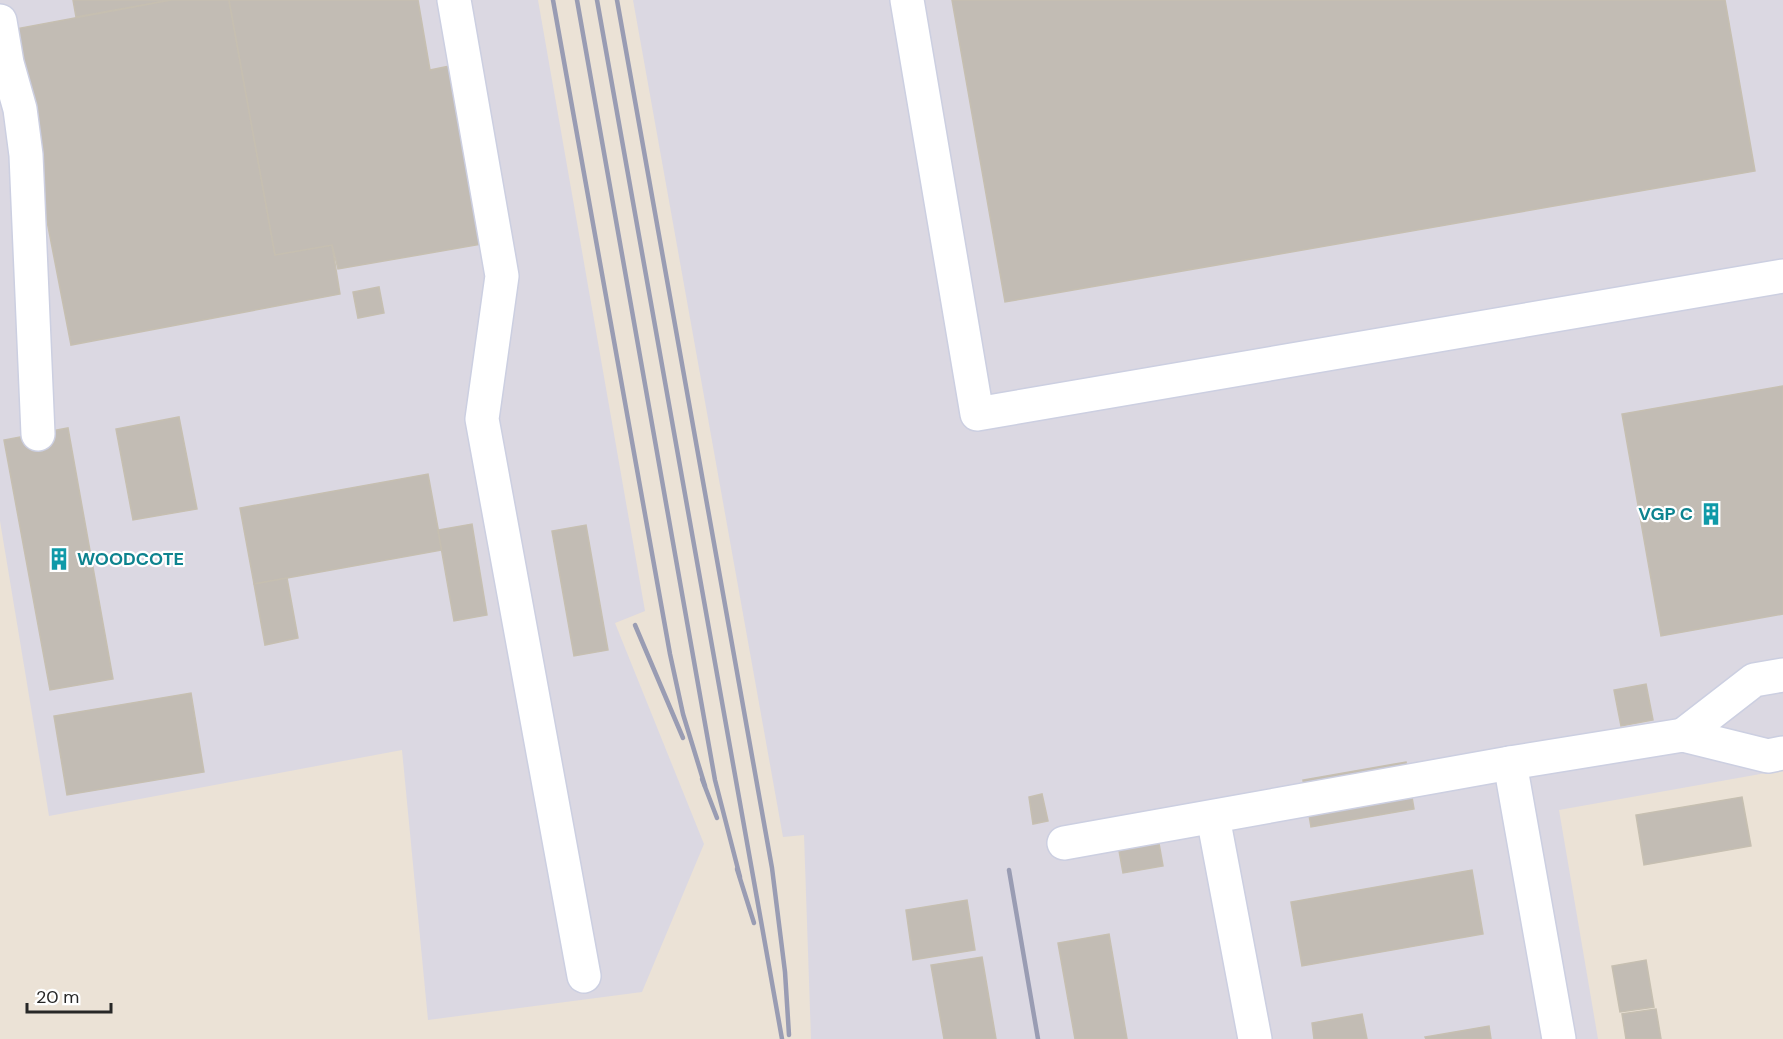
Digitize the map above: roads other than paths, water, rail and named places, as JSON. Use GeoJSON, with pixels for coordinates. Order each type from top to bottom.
{"type":"FeatureCollection","features":[{"type":"Feature","properties":{"kind":"lane"},"geometry":{"type":"LineString","coordinates":[[454,0],[502,276],[482,419],[584,976]]}},
{"type":"Feature","properties":{"kind":"lane"},"geometry":{"type":"LineString","coordinates":[[907,0],[977,414],[1783,276]]}},
{"type":"Feature","properties":{"kind":"lane"},"geometry":{"type":"LineString","coordinates":[[0,21],[7,63],[20,109],[26,155],[38,434]]}},
{"type":"Feature","properties":{"kind":"lane"},"geometry":{"type":"LineString","coordinates":[[1683,735],[1754,680],[1783,675]]}},
{"type":"Feature","properties":{"kind":"lane"},"geometry":{"type":"LineString","coordinates":[[1064,843],[1510,763],[1683,735],[1768,756],[1783,753]]}},
{"type":"Feature","properties":{"kind":"lane"},"geometry":{"type":"LineString","coordinates":[[1510,763],[1559,1039]]}},
{"type":"Feature","properties":{"kind":"lane"},"geometry":{"type":"LineString","coordinates":[[1213,817],[1255,1039]]}},
{"type":"Feature","properties":{"kind":"railway"},"geometry":{"type":"LineString","coordinates":[[553,0],[670,654],[683,714],[705,786]]}},
{"type":"Feature","properties":{"kind":"railway"},"geometry":{"type":"LineString","coordinates":[[577,0],[715,780],[740,877]]}},
{"type":"Feature","properties":{"kind":"railway"},"geometry":{"type":"LineString","coordinates":[[597,0],[782,1039]]}},
{"type":"Feature","properties":{"kind":"railway"},"geometry":{"type":"LineString","coordinates":[[617,0],[772,868],[785,972],[789,1035]]}},
{"type":"Feature","properties":{"kind":"railway"},"geometry":{"type":"LineString","coordinates":[[635,625],[683,738]]}},
{"type":"Feature","properties":{"kind":"railway"},"geometry":{"type":"LineString","coordinates":[[702,779],[717,818]]}},
{"type":"Feature","properties":{"kind":"railway"},"geometry":{"type":"LineString","coordinates":[[737,869],[754,923]]}},
{"type":"Feature","properties":{"kind":"railway"},"geometry":{"type":"LineString","coordinates":[[1009,870],[1038,1039]]}},
{"type":"Feature","properties":{"kind":"place","name":"VGP C"},"geometry":{"type":"Point","coordinates":[1711,514]}},
{"type":"Feature","properties":{"kind":"place","name":"WOODCOTE"},"geometry":{"type":"Point","coordinates":[59,559]}}]}
